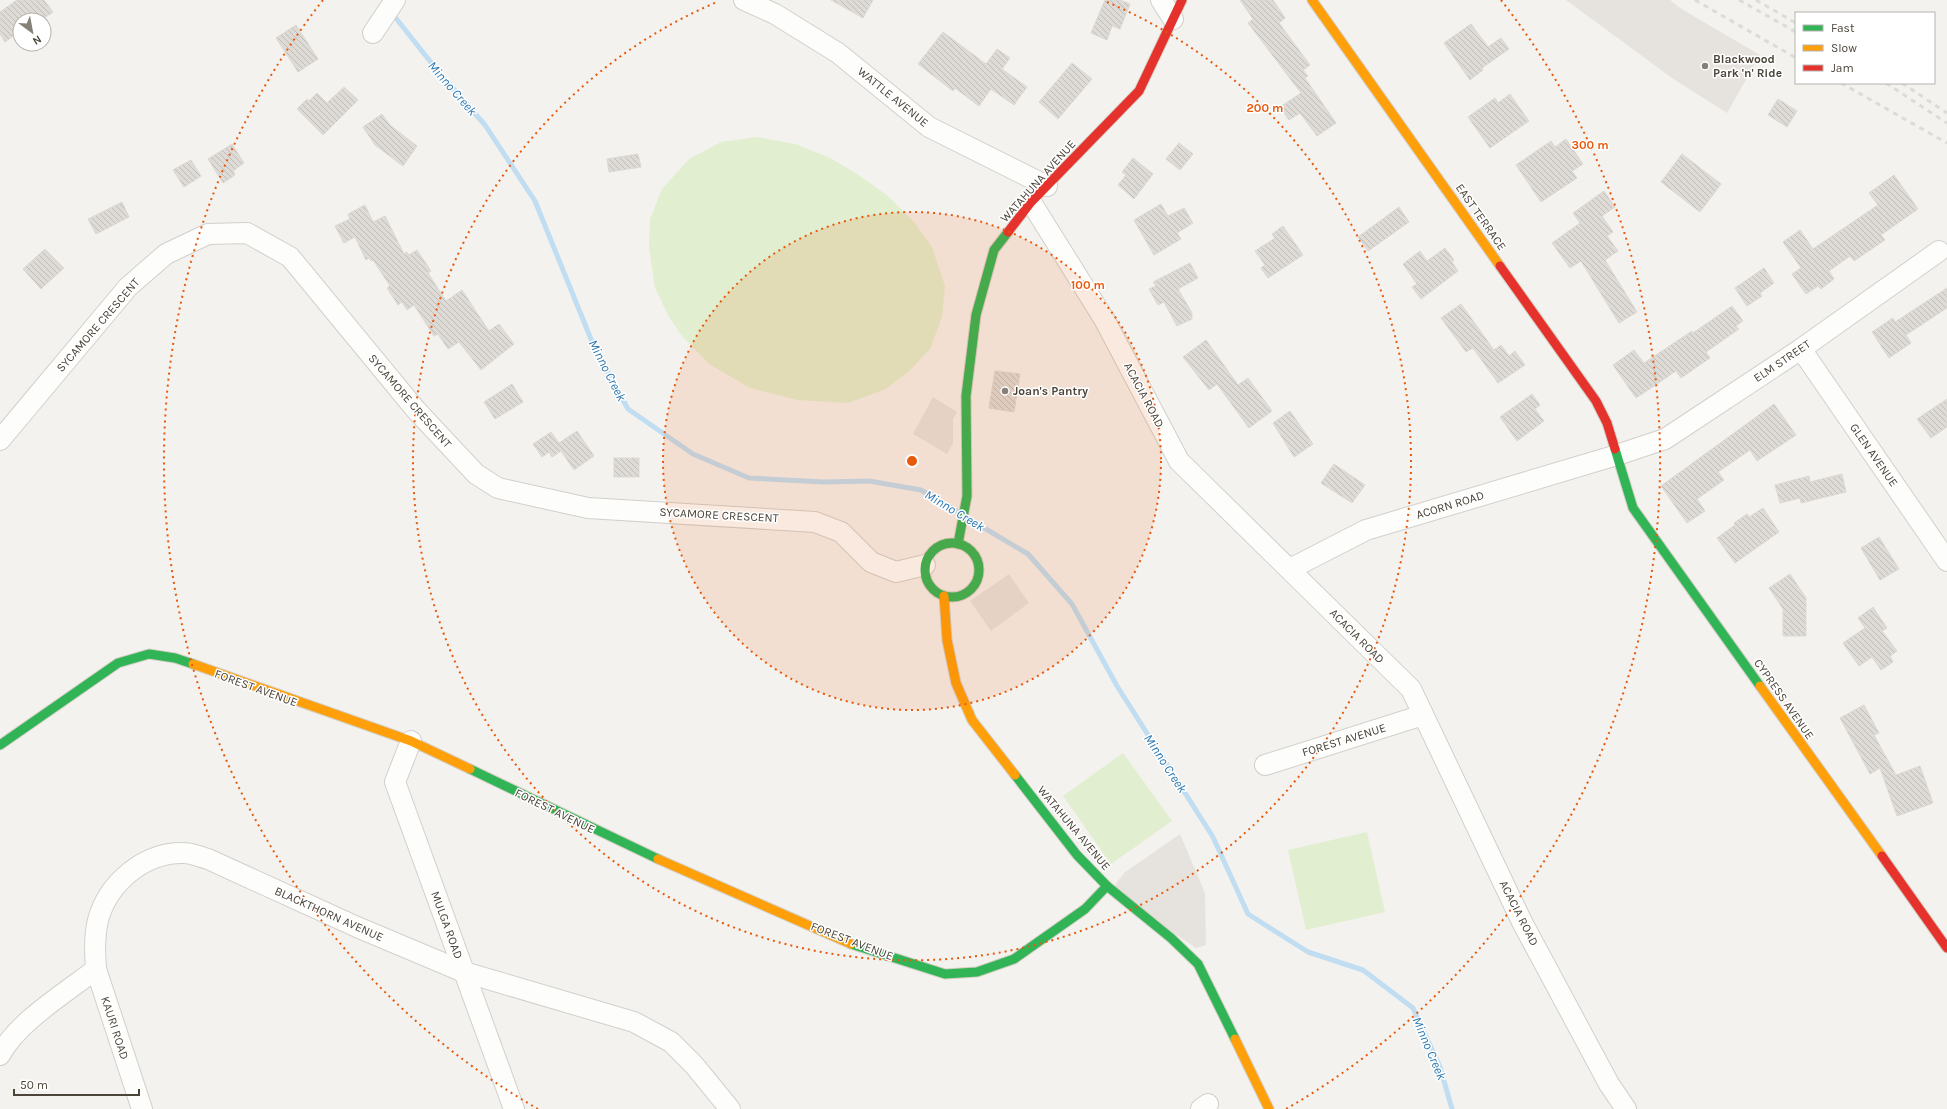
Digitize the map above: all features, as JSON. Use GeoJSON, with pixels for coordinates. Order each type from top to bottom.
{"type":"FeatureCollection","features":[{"type":"Feature","properties":{"kind":"street","name":"WATTLE AVENUE"},"geometry":{"type":"LineString","coordinates":[[744,0],[775,14],[838,53],[929,127],[1046,186]]}},
{"type":"Feature","properties":{"kind":"street"},"geometry":{"type":"LineString","coordinates":[[1161,0],[1173,19]]}},
{"type":"Feature","properties":{"kind":"street","name":"WATAHUNA AVENUE"},"geometry":{"type":"LineString","coordinates":[[958,544],[967,488],[966,396],[976,315],[994,250],[1031,202],[1139,91],[1182,0]]}},
{"type":"Feature","properties":{"kind":"street","name":"EAST TERRACE"},"geometry":{"type":"LineString","coordinates":[[1312,0],[1596,401],[1607,423],[1617,455]]}},
{"type":"Feature","properties":{"kind":"street"},"geometry":{"type":"LineString","coordinates":[[373,32],[391,6]]}},
{"type":"Feature","properties":{"kind":"street","name":"ACACIA ROAD"},"geometry":{"type":"LineString","coordinates":[[1031,202],[1104,319],[1179,461],[1411,690],[1522,922],[1609,1084],[1626,1109]]}},
{"type":"Feature","properties":{"kind":"street","name":"SYCAMORE CRESCENT"},"geometry":{"type":"LineString","coordinates":[[0,440],[128,287],[166,254],[208,234],[246,233],[290,257],[416,410],[476,474],[498,488],[588,508],[815,522],[841,532],[871,562],[896,572],[925,565]]}},
{"type":"Feature","properties":{"kind":"street","name":"ELM STREET"},"geometry":{"type":"LineString","coordinates":[[1617,455],[1665,439],[1800,349],[1939,251]]}},
{"type":"Feature","properties":{"kind":"street","name":"GLEN AVENUE"},"geometry":{"type":"LineString","coordinates":[[1800,349],[1947,561]]}},
{"type":"Feature","properties":{"kind":"street","name":"ACORN ROAD"},"geometry":{"type":"LineString","coordinates":[[1290,569],[1366,530],[1617,455]]}},
{"type":"Feature","properties":{"kind":"street","name":"CYPRESS AVENUE"},"geometry":{"type":"LineString","coordinates":[[1617,455],[1633,508],[1947,948]]}},
{"type":"Feature","properties":{"kind":"street"},"geometry":{"type":"LineString","coordinates":[[944,544],[958,544],[966,547],[973,554],[977,562],[978,575],[975,584],[969,591],[961,595],[944,596],[936,592],[930,585],[926,576],[925,565],[929,556],[935,549],[944,544]]}},
{"type":"Feature","properties":{"kind":"street","name":"WATAHUNA AVENUE"},"geometry":{"type":"LineString","coordinates":[[944,596],[947,640],[956,683],[972,720],[1077,854],[1108,886],[1171,938],[1198,964],[1270,1109]]}},
{"type":"Feature","properties":{"kind":"street","name":"FOREST AVENUE"},"geometry":{"type":"LineString","coordinates":[[0,745],[118,663],[149,654],[175,658],[411,742],[633,848],[851,944],[945,974],[977,972],[1014,959],[1085,909],[1108,886]]}},
{"type":"Feature","properties":{"kind":"street","name":"FOREST AVENUE"},"geometry":{"type":"LineString","coordinates":[[1265,765],[1423,715]]}},
{"type":"Feature","properties":{"kind":"street","name":"MULGA ROAD"},"geometry":{"type":"LineString","coordinates":[[411,742],[394,782],[514,1109]]}},
{"type":"Feature","properties":{"kind":"street","name":"BLACKTHORN AVENUE"},"geometry":{"type":"LineString","coordinates":[[96,969],[95,941],[98,920],[109,894],[129,872],[155,857],[184,853],[208,859],[357,927],[464,972],[634,1022],[671,1042],[694,1066],[730,1109]]}},
{"type":"Feature","properties":{"kind":"street"},"geometry":{"type":"LineString","coordinates":[[0,1055],[4,1047],[31,1018],[96,969]]}},
{"type":"Feature","properties":{"kind":"street","name":"KAURI ROAD"},"geometry":{"type":"LineString","coordinates":[[96,969],[142,1109]]}},
{"type":"Feature","properties":{"kind":"green space"},"geometry":{"type":"Polygon","coordinates":[[[757,137],[795,144],[828,157],[854,172],[887,195],[914,222],[932,247],[945,286],[942,317],[930,349],[909,371],[886,389],[848,403],[797,400],[750,388],[709,364],[682,336],[669,317],[655,288],[649,247],[650,219],[662,189],[689,159],[721,142],[757,137]]]}},
{"type":"Feature","properties":{"kind":"green space"},"geometry":{"type":"Polygon","coordinates":[[[1123,753],[1172,821],[1111,864],[1063,796],[1123,753]]]}},
{"type":"Feature","properties":{"kind":"green space"},"geometry":{"type":"Polygon","coordinates":[[[1367,832],[1385,912],[1306,930],[1288,850],[1367,832]]]}},
{"type":"Feature","properties":{"kind":"shaded area","name":"Blackwood Park 'n' Ride"},"geometry":{"type":"Polygon","coordinates":[[[1566,0],[1670,0],[1680,8],[1760,55],[1727,113],[1672,78],[1566,0]]]}},
{"type":"Feature","properties":{"kind":"shaded area"},"geometry":{"type":"Polygon","coordinates":[[[933,397],[957,412],[953,419],[953,443],[947,454],[913,434],[933,397]]]}},
{"type":"Feature","properties":{"kind":"shaded area"},"geometry":{"type":"Polygon","coordinates":[[[1009,574],[1029,603],[991,631],[970,601],[1009,574]]]}},
{"type":"Feature","properties":{"kind":"shaded area"},"geometry":{"type":"Polygon","coordinates":[[[1180,834],[1205,893],[1206,945],[1196,948],[1111,890],[1124,873],[1180,834]]]}},
{"type":"Feature","properties":{"kind":"building"},"geometry":{"type":"Polygon","coordinates":[[[17,0],[44,0],[53,12],[12,12],[12,37],[5,42],[0,34],[0,12],[17,0]]]}},
{"type":"Feature","properties":{"kind":"building"},"geometry":{"type":"Polygon","coordinates":[[[831,0],[873,0],[863,18],[831,0]]]}},
{"type":"Feature","properties":{"kind":"building"},"geometry":{"type":"Polygon","coordinates":[[[1105,0],[1120,0],[1130,4],[1120,29],[1112,26],[1107,40],[1091,33],[1105,0]]]}},
{"type":"Feature","properties":{"kind":"building"},"geometry":{"type":"Polygon","coordinates":[[[1240,0],[1273,0],[1285,18],[1279,23],[1310,65],[1303,70],[1308,76],[1305,78],[1336,123],[1317,136],[1300,113],[1289,120],[1280,107],[1301,93],[1248,23],[1253,19],[1240,0]]]}},
{"type":"Feature","properties":{"kind":"building"},"geometry":{"type":"Polygon","coordinates":[[[1471,24],[1488,47],[1501,38],[1509,49],[1482,68],[1483,70],[1470,80],[1444,43],[1471,24]]]}},
{"type":"Feature","properties":{"kind":"building"},"geometry":{"type":"Polygon","coordinates":[[[296,25],[318,59],[298,72],[276,38],[296,25]]]}},
{"type":"Feature","properties":{"kind":"building"},"geometry":{"type":"Polygon","coordinates":[[[943,32],[986,64],[997,49],[1010,58],[1002,69],[1027,87],[1014,105],[991,89],[979,106],[955,88],[953,91],[918,64],[943,32]]]}},
{"type":"Feature","properties":{"kind":"building"},"geometry":{"type":"Polygon","coordinates":[[[1072,63],[1092,79],[1058,119],[1039,102],[1072,63]]]}},
{"type":"Feature","properties":{"kind":"building"},"geometry":{"type":"Polygon","coordinates":[[[344,87],[358,100],[323,135],[297,109],[307,99],[309,101],[317,93],[327,103],[344,87]]]}},
{"type":"Feature","properties":{"kind":"building"},"geometry":{"type":"Polygon","coordinates":[[[1510,94],[1529,121],[1490,148],[1468,117],[1495,98],[1498,103],[1510,94]]]}},
{"type":"Feature","properties":{"kind":"building"},"geometry":{"type":"Polygon","coordinates":[[[1778,99],[1797,111],[1787,127],[1768,115],[1778,99]]]}},
{"type":"Feature","properties":{"kind":"building"},"geometry":{"type":"Polygon","coordinates":[[[382,114],[390,125],[417,146],[403,166],[375,145],[363,127],[382,114]]]}},
{"type":"Feature","properties":{"kind":"building"},"geometry":{"type":"Polygon","coordinates":[[[1566,139],[1583,164],[1572,171],[1577,178],[1541,202],[1516,165],[1551,141],[1555,147],[1566,139]]]}},
{"type":"Feature","properties":{"kind":"building"},"geometry":{"type":"Polygon","coordinates":[[[1179,143],[1193,154],[1180,170],[1166,159],[1179,143]]]}},
{"type":"Feature","properties":{"kind":"building"},"geometry":{"type":"Polygon","coordinates":[[[232,144],[244,163],[233,171],[235,175],[223,183],[208,159],[232,144]]]}},
{"type":"Feature","properties":{"kind":"building"},"geometry":{"type":"Polygon","coordinates":[[[638,154],[641,167],[609,172],[607,159],[638,154]]]}},
{"type":"Feature","properties":{"kind":"building"},"geometry":{"type":"Polygon","coordinates":[[[1682,154],[1721,184],[1700,212],[1661,182],[1682,154]]]}},
{"type":"Feature","properties":{"kind":"building"},"geometry":{"type":"Polygon","coordinates":[[[1133,158],[1153,174],[1134,199],[1118,185],[1126,175],[1122,172],[1133,158]]]}},
{"type":"Feature","properties":{"kind":"building"},"geometry":{"type":"Polygon","coordinates":[[[191,160],[201,176],[184,187],[173,170],[191,160]]]}},
{"type":"Feature","properties":{"kind":"building"},"geometry":{"type":"Polygon","coordinates":[[[1894,175],[1918,209],[1881,235],[1885,240],[1854,261],[1850,256],[1829,271],[1834,279],[1821,289],[1818,286],[1806,294],[1792,274],[1801,268],[1783,242],[1800,230],[1813,249],[1878,205],[1869,193],[1894,175]]]}},
{"type":"Feature","properties":{"kind":"building"},"geometry":{"type":"Polygon","coordinates":[[[1604,191],[1615,207],[1602,216],[1613,232],[1607,236],[1618,251],[1605,260],[1637,312],[1619,323],[1581,261],[1570,268],[1552,243],[1580,223],[1573,213],[1604,191]]]}},
{"type":"Feature","properties":{"kind":"building"},"geometry":{"type":"Polygon","coordinates":[[[122,202],[129,217],[96,234],[88,219],[122,202]]]}},
{"type":"Feature","properties":{"kind":"building"},"geometry":{"type":"Polygon","coordinates":[[[1161,204],[1168,216],[1184,208],[1193,223],[1177,233],[1181,239],[1154,255],[1134,220],[1161,204]]]}},
{"type":"Feature","properties":{"kind":"building"},"geometry":{"type":"Polygon","coordinates":[[[365,205],[373,222],[385,216],[404,254],[407,252],[409,255],[417,250],[431,271],[428,273],[446,301],[462,290],[489,331],[499,324],[514,344],[481,370],[459,342],[448,349],[438,334],[434,336],[414,305],[407,310],[402,302],[398,305],[387,288],[390,286],[373,260],[371,261],[369,258],[366,260],[355,237],[344,243],[335,226],[350,219],[348,214],[365,205]]]}},
{"type":"Feature","properties":{"kind":"building"},"geometry":{"type":"Polygon","coordinates":[[[1399,207],[1409,222],[1368,251],[1358,237],[1399,207]]]}},
{"type":"Feature","properties":{"kind":"building"},"geometry":{"type":"Polygon","coordinates":[[[1283,226],[1303,255],[1268,278],[1261,268],[1265,265],[1255,251],[1275,238],[1272,234],[1283,226]]]}},
{"type":"Feature","properties":{"kind":"building"},"geometry":{"type":"Polygon","coordinates":[[[1445,248],[1454,260],[1452,262],[1458,271],[1421,299],[1412,287],[1417,284],[1403,264],[1420,251],[1427,261],[1445,248]]]}},
{"type":"Feature","properties":{"kind":"building"},"geometry":{"type":"Polygon","coordinates":[[[45,249],[64,268],[41,289],[23,269],[45,249]]]}},
{"type":"Feature","properties":{"kind":"building"},"geometry":{"type":"Polygon","coordinates":[[[1190,263],[1198,278],[1178,289],[1192,313],[1192,319],[1177,326],[1164,302],[1158,305],[1149,289],[1156,286],[1153,282],[1190,263]]]}},
{"type":"Feature","properties":{"kind":"building"},"geometry":{"type":"Polygon","coordinates":[[[1764,268],[1774,283],[1760,293],[1762,296],[1747,306],[1735,288],[1764,268]]]}},
{"type":"Feature","properties":{"kind":"building"},"geometry":{"type":"Polygon","coordinates":[[[1947,288],[1947,308],[1906,335],[1911,343],[1889,358],[1872,332],[1893,318],[1895,322],[1947,288]]]}},
{"type":"Feature","properties":{"kind":"building"},"geometry":{"type":"Polygon","coordinates":[[[1461,304],[1494,350],[1501,345],[1509,356],[1515,351],[1525,365],[1498,383],[1473,348],[1466,352],[1441,318],[1461,304]]]}},
{"type":"Feature","properties":{"kind":"building"},"geometry":{"type":"Polygon","coordinates":[[[1732,306],[1743,321],[1736,326],[1739,329],[1706,352],[1710,358],[1681,378],[1676,371],[1636,398],[1613,365],[1634,350],[1644,363],[1692,331],[1693,333],[1732,306]]]}},
{"type":"Feature","properties":{"kind":"building"},"geometry":{"type":"Polygon","coordinates":[[[1206,340],[1238,385],[1248,378],[1272,411],[1249,428],[1217,384],[1209,390],[1183,357],[1206,340]]]}},
{"type":"Feature","properties":{"kind":"building","name":"Joan's Pantry"},"geometry":{"type":"Polygon","coordinates":[[[995,371],[1020,374],[1014,412],[989,408],[995,371]]]}},
{"type":"Feature","properties":{"kind":"building"},"geometry":{"type":"Polygon","coordinates":[[[512,384],[523,402],[495,419],[484,402],[512,384]]]}},
{"type":"Feature","properties":{"kind":"building"},"geometry":{"type":"Polygon","coordinates":[[[1532,394],[1540,405],[1535,409],[1544,421],[1517,441],[1500,417],[1532,394]]]}},
{"type":"Feature","properties":{"kind":"building"},"geometry":{"type":"Polygon","coordinates":[[[1947,399],[1947,427],[1931,438],[1917,419],[1947,399]]]}},
{"type":"Feature","properties":{"kind":"building"},"geometry":{"type":"Polygon","coordinates":[[[1774,404],[1796,435],[1757,461],[1750,450],[1718,472],[1724,480],[1697,499],[1705,511],[1687,523],[1661,486],[1774,404]]]}},
{"type":"Feature","properties":{"kind":"building"},"geometry":{"type":"Polygon","coordinates":[[[1290,411],[1313,444],[1294,457],[1273,423],[1290,411]]]}},
{"type":"Feature","properties":{"kind":"building"},"geometry":{"type":"Polygon","coordinates":[[[577,431],[594,456],[574,470],[561,451],[552,457],[549,452],[542,457],[533,444],[551,432],[559,443],[577,431]]]}},
{"type":"Feature","properties":{"kind":"building"},"geometry":{"type":"Polygon","coordinates":[[[614,458],[639,458],[639,477],[614,477],[614,458]]]}},
{"type":"Feature","properties":{"kind":"building"},"geometry":{"type":"Polygon","coordinates":[[[1334,464],[1365,485],[1352,503],[1321,483],[1334,464]]]}},
{"type":"Feature","properties":{"kind":"building"},"geometry":{"type":"Polygon","coordinates":[[[1842,474],[1846,492],[1801,503],[1800,498],[1780,503],[1775,485],[1809,476],[1810,482],[1842,474]]]}},
{"type":"Feature","properties":{"kind":"building"},"geometry":{"type":"Polygon","coordinates":[[[1763,508],[1779,532],[1735,563],[1717,538],[1747,514],[1749,517],[1763,508]]]}},
{"type":"Feature","properties":{"kind":"building"},"geometry":{"type":"Polygon","coordinates":[[[1879,537],[1899,569],[1880,580],[1861,548],[1879,537]]]}},
{"type":"Feature","properties":{"kind":"building"},"geometry":{"type":"Polygon","coordinates":[[[1790,574],[1806,598],[1806,636],[1783,636],[1783,609],[1769,588],[1790,574]]]}},
{"type":"Feature","properties":{"kind":"building"},"geometry":{"type":"Polygon","coordinates":[[[1873,607],[1887,628],[1882,631],[1897,651],[1890,656],[1893,662],[1881,670],[1872,657],[1859,666],[1843,643],[1865,628],[1858,618],[1873,607]]]}},
{"type":"Feature","properties":{"kind":"building"},"geometry":{"type":"Polygon","coordinates":[[[1864,705],[1879,733],[1874,735],[1896,775],[1920,766],[1933,803],[1897,816],[1880,768],[1870,774],[1840,718],[1864,705]]]}},
{"type":"Feature","properties":{"kind":"waterway","name":"Minno Creek"},"geometry":{"type":"LineString","coordinates":[[391,12],[437,70],[485,125],[535,201],[595,349],[628,409],[693,454],[749,478],[824,482],[869,481],[921,490],[958,512]]}},
{"type":"Feature","properties":{"kind":"waterway","name":"Minno Creek"},"geometry":{"type":"LineString","coordinates":[[969,519],[1028,554],[1072,604],[1117,686],[1213,837],[1248,914],[1308,952],[1363,970],[1413,1008],[1440,1067],[1452,1109]]}},
{"type":"Feature","properties":{"kind":"railway"},"geometry":{"type":"LineString","coordinates":[[1695,0],[1795,57]]}},
{"type":"Feature","properties":{"kind":"railway"},"geometry":{"type":"LineString","coordinates":[[1739,0],[1795,31]]}},
{"type":"Feature","properties":{"kind":"railway"},"geometry":{"type":"LineString","coordinates":[[1756,0],[1795,22]]}},
{"type":"Feature","properties":{"kind":"railway"},"geometry":{"type":"LineString","coordinates":[[1843,84],[1947,143]]}},
{"type":"Feature","properties":{"kind":"railway"},"geometry":{"type":"LineString","coordinates":[[1888,84],[1947,123]]}},
{"type":"Feature","properties":{"kind":"railway"},"geometry":{"type":"LineString","coordinates":[[1904,84],[1947,113]]}},
{"type":"Feature","properties":{"kind":"traffic: fast"},"geometry":{"type":"LineString","coordinates":[[958,544],[967,496],[966,396],[976,315],[994,250],[1008,232]]}},
{"type":"Feature","properties":{"kind":"traffic: fast"},"geometry":{"type":"LineString","coordinates":[[1615,449],[1633,508],[1760,686]]}},
{"type":"Feature","properties":{"kind":"traffic: fast"},"geometry":{"type":"LineString","coordinates":[[952,543],[962,545],[971,551],[977,560],[979,570],[977,580],[971,589],[962,595],[952,597],[942,595],[933,589],[927,580],[925,570],[927,560],[933,551],[942,545],[952,543]]}},
{"type":"Feature","properties":{"kind":"traffic: fast"},"geometry":{"type":"LineString","coordinates":[[0,745],[118,663],[149,654],[175,658],[193,664]]}},
{"type":"Feature","properties":{"kind":"traffic: fast"},"geometry":{"type":"LineString","coordinates":[[470,769],[658,859]]}},
{"type":"Feature","properties":{"kind":"traffic: fast"},"geometry":{"type":"LineString","coordinates":[[1015,775],[1077,855],[1107,886],[1171,938],[1198,964],[1235,1039]]}},
{"type":"Feature","properties":{"kind":"traffic: fast"},"geometry":{"type":"LineString","coordinates":[[851,944],[945,974],[977,972],[1014,959],[1085,909],[1107,886]]}},
{"type":"Feature","properties":{"kind":"traffic: slow"},"geometry":{"type":"LineString","coordinates":[[1312,0],[1500,266]]}},
{"type":"Feature","properties":{"kind":"traffic: slow"},"geometry":{"type":"LineString","coordinates":[[944,596],[947,640],[956,683],[972,720],[1015,775]]}},
{"type":"Feature","properties":{"kind":"traffic: slow"},"geometry":{"type":"LineString","coordinates":[[193,664],[411,741],[470,769]]}},
{"type":"Feature","properties":{"kind":"traffic: slow"},"geometry":{"type":"LineString","coordinates":[[1760,686],[1882,856]]}},
{"type":"Feature","properties":{"kind":"traffic: slow"},"geometry":{"type":"LineString","coordinates":[[658,859],[851,944]]}},
{"type":"Feature","properties":{"kind":"traffic: slow"},"geometry":{"type":"LineString","coordinates":[[1235,1039],[1269,1109]]}},
{"type":"Feature","properties":{"kind":"traffic: jam"},"geometry":{"type":"LineString","coordinates":[[1008,232],[1031,202],[1139,91],[1182,0]]}},
{"type":"Feature","properties":{"kind":"traffic: jam"},"geometry":{"type":"LineString","coordinates":[[1500,266],[1596,401],[1607,423],[1615,449]]}},
{"type":"Feature","properties":{"kind":"traffic: jam"},"geometry":{"type":"LineString","coordinates":[[1882,856],[1947,948]]}},
{"type":"Feature","properties":{"kind":"place","name":"Blackwood Park 'n' Ride"},"geometry":{"type":"Point","coordinates":[1705,66]}},
{"type":"Feature","properties":{"kind":"place","name":"Joan's Pantry"},"geometry":{"type":"Point","coordinates":[1005,391]}}]}
